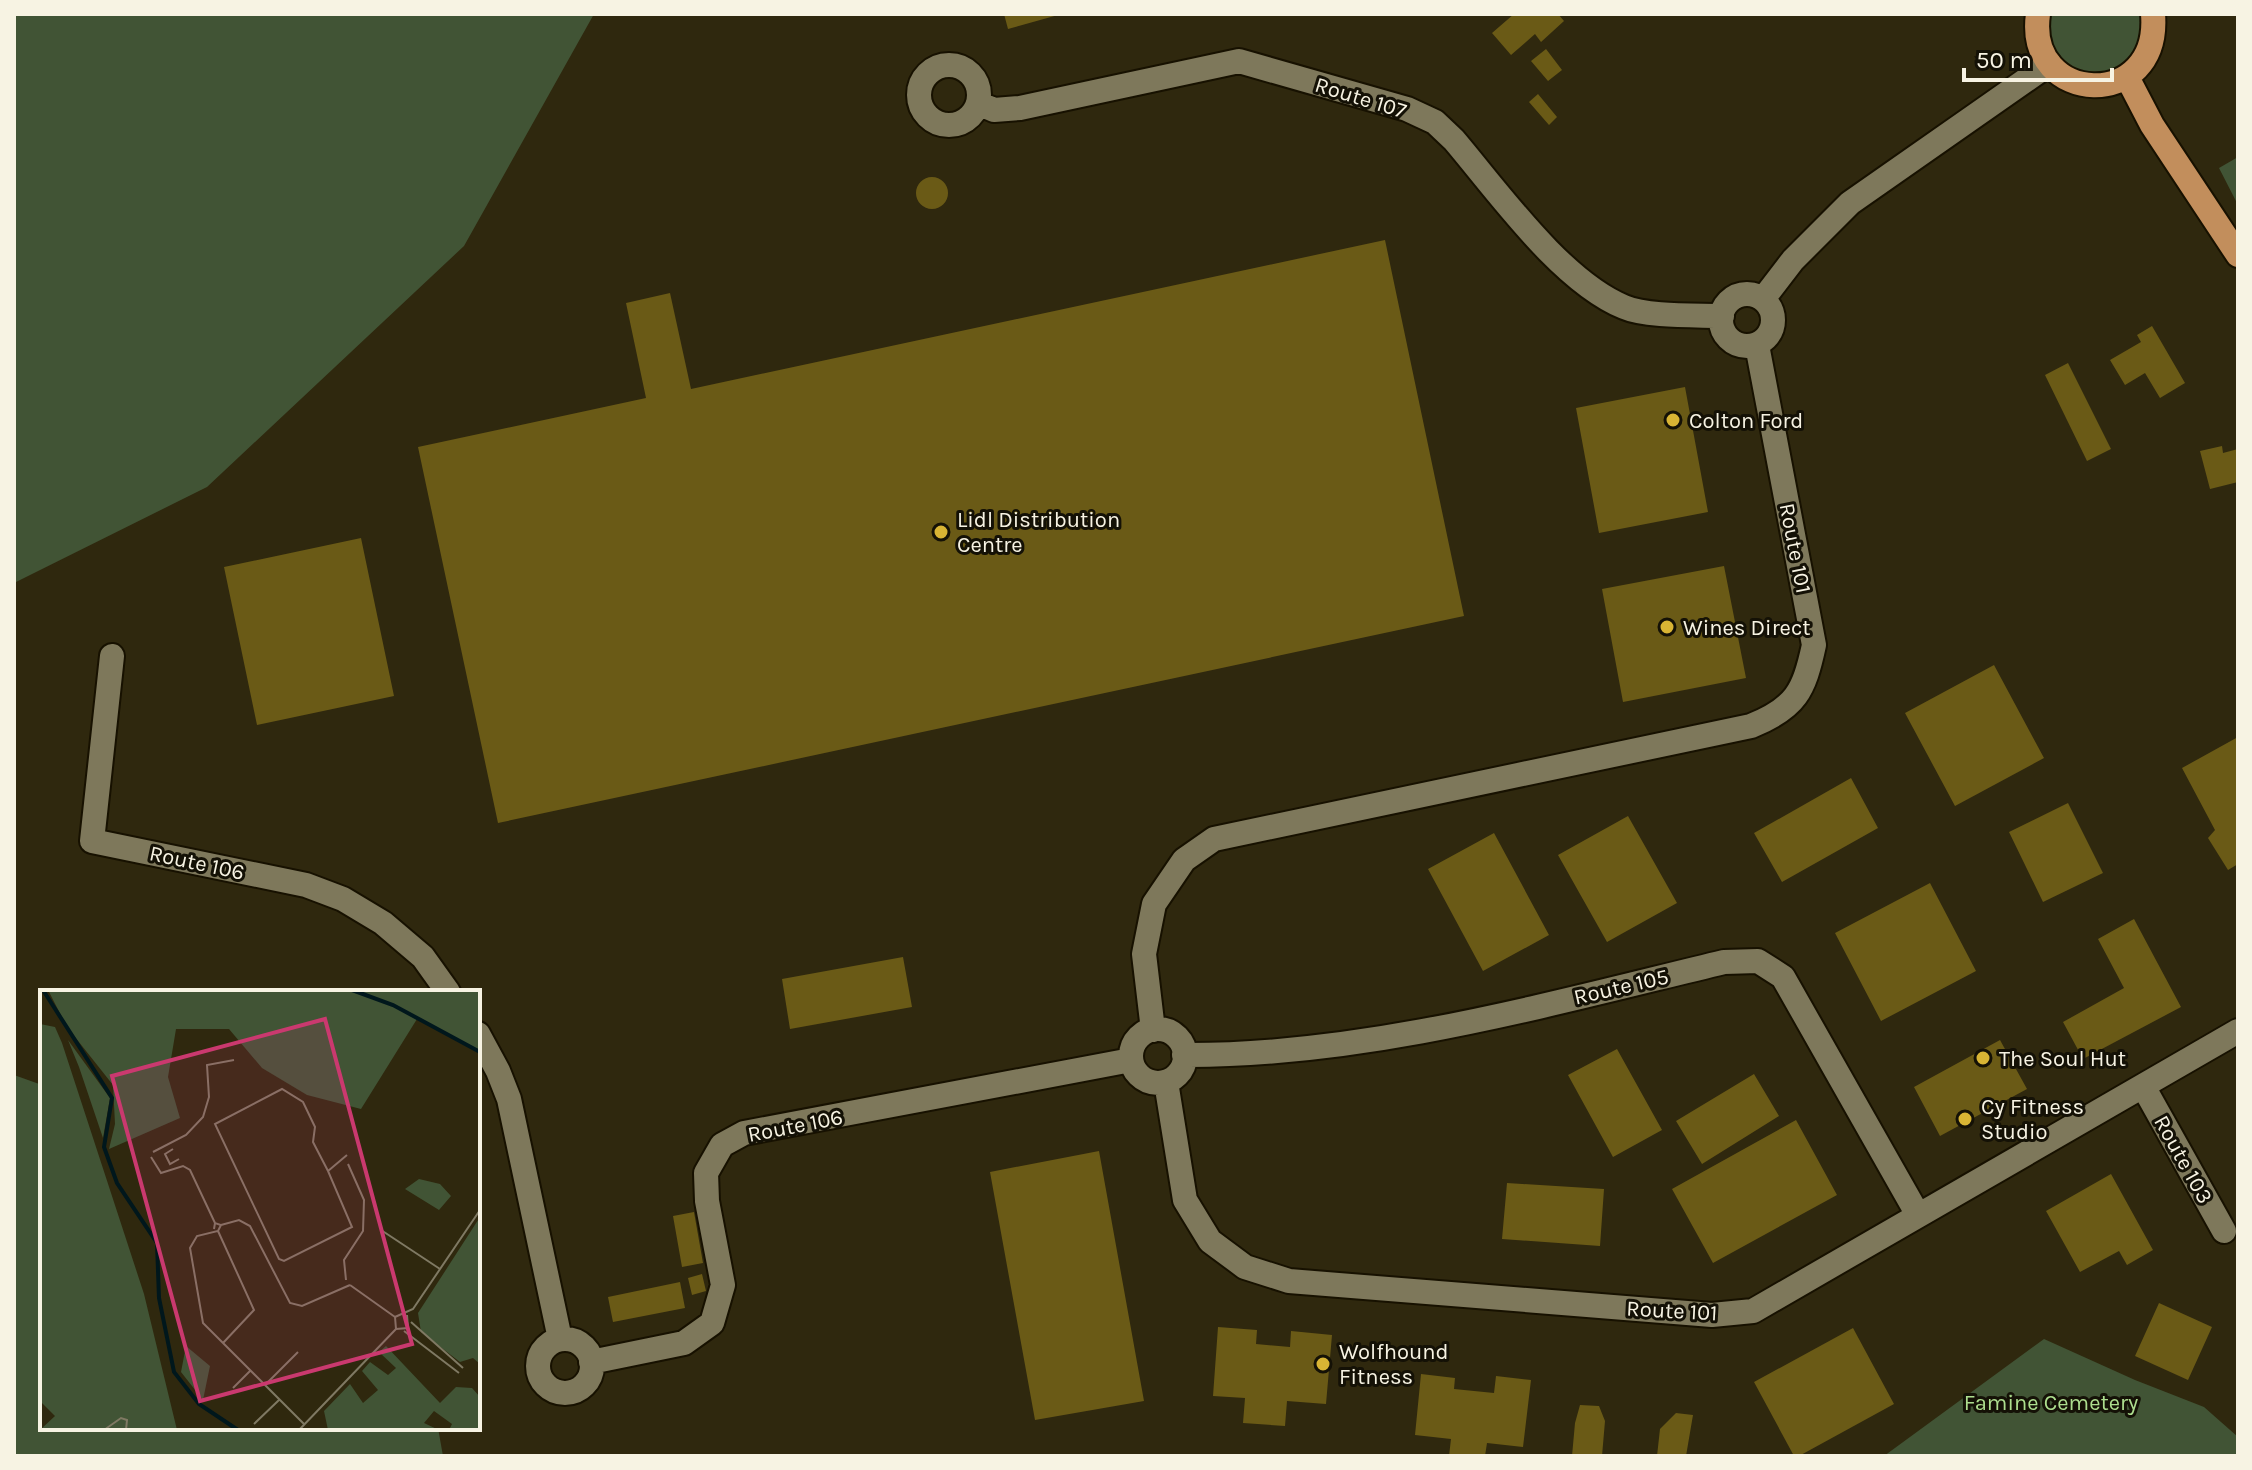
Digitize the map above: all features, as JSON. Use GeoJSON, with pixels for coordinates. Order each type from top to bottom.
{"type":"FeatureCollection","features":[{"type":"Feature","properties":{"kind":"main road"},"geometry":{"type":"LineString","coordinates":[[2038,14],[2036,29],[2040,47],[2049,64],[2061,75],[2085,85],[2112,84],[2141,65],[2150,49],[2157,18]]}},
{"type":"Feature","properties":{"kind":"main road"},"geometry":{"type":"LineString","coordinates":[[2127,77],[2152,125],[2238,255]]}},
{"type":"Feature","properties":{"kind":"street","name":"Route 107"},"geometry":{"type":"LineString","coordinates":[[978,103],[994,110],[1020,108],[1239,61],[1269,69],[1407,109],[1435,122],[1560,263],[1590,289],[1627,309],[1722,316]]}},
{"type":"Feature","properties":{"kind":"street"},"geometry":{"type":"LineString","coordinates":[[1763,299],[1793,260],[1850,203],[2049,64]]}},
{"type":"Feature","properties":{"kind":"street"},"geometry":{"type":"LineString","coordinates":[[1755,295],[1769,305],[1774,320],[1769,335],[1757,345],[1742,346],[1728,338],[1721,324],[1722,316],[1730,301],[1738,296],[1755,295]]}},
{"type":"Feature","properties":{"kind":"street","name":"Route 101"},"geometry":{"type":"LineString","coordinates":[[1153,1030],[1144,954],[1154,904],[1184,860],[1214,839],[1751,726],[1779,714],[1806,682],[1814,645],[1757,345]]}},
{"type":"Feature","properties":{"kind":"street","name":"Route 106"},"geometry":{"type":"LineString","coordinates":[[112,656],[92,841],[306,885],[343,899],[383,923],[423,957],[447,990]]}},
{"type":"Feature","properties":{"kind":"street","name":"Route 105"},"geometry":{"type":"LineString","coordinates":[[1184,1055],[1221,1055],[1396,1038],[1724,962],[1758,961],[1783,977],[1918,1215]]}},
{"type":"Feature","properties":{"kind":"street"},"geometry":{"type":"LineString","coordinates":[[1153,1030],[1162,1030],[1178,1038],[1184,1055],[1180,1072],[1166,1082],[1143,1079],[1137,1074],[1131,1060],[1131,1052],[1139,1037],[1153,1030]]}},
{"type":"Feature","properties":{"kind":"street","name":"Route 101"},"geometry":{"type":"LineString","coordinates":[[1166,1082],[1185,1200],[1210,1241],[1245,1267],[1289,1281],[1712,1315],[1753,1311],[2238,1031]]}},
{"type":"Feature","properties":{"kind":"street"},"geometry":{"type":"LineString","coordinates":[[480,1038],[509,1099],[560,1339]]}},
{"type":"Feature","properties":{"kind":"street","name":"Route 106"},"geometry":{"type":"LineString","coordinates":[[591,1362],[684,1343],[712,1323],[723,1285],[707,1201],[706,1173],[722,1145],[744,1133],[1131,1060]]}},
{"type":"Feature","properties":{"kind":"street","name":"Route 103"},"geometry":{"type":"LineString","coordinates":[[2143,1086],[2224,1231]]}},
{"type":"Feature","properties":{"kind":"street"},"geometry":{"type":"LineString","coordinates":[[560,1339],[577,1341],[589,1353],[591,1362],[591,1371],[582,1386],[566,1393],[549,1388],[538,1373],[537,1364],[544,1347],[560,1339]]}},
{"type":"Feature","properties":{"kind":"green space"},"geometry":{"type":"Polygon","coordinates":[[[14,14],[594,14],[464,246],[207,487],[14,583],[14,14]]]}},
{"type":"Feature","properties":{"kind":"green space"},"geometry":{"type":"Polygon","coordinates":[[[2050,14],[2140,14],[2140,36],[2133,53],[2120,66],[2104,73],[2087,74],[2071,69],[2057,57],[2048,36],[2050,14]]]}},
{"type":"Feature","properties":{"kind":"green space"},"geometry":{"type":"Polygon","coordinates":[[[2238,157],[2238,205],[2219,168],[2238,157]]]}},
{"type":"Feature","properties":{"kind":"green space"},"geometry":{"type":"Polygon","coordinates":[[[14,1075],[40,1084],[40,1430],[438,1430],[443,1456],[14,1456],[14,1075]]]}},
{"type":"Feature","properties":{"kind":"green space","name":"Famine Cemetery"},"geometry":{"type":"Polygon","coordinates":[[[2044,1339],[2204,1407],[2238,1437],[2238,1454],[1884,1456],[2044,1339]]]}},
{"type":"Feature","properties":{"kind":"building"},"geometry":{"type":"Polygon","coordinates":[[[1004,14],[1057,14],[1058,15],[1008,29],[1004,14]]]}},
{"type":"Feature","properties":{"kind":"building"},"geometry":{"type":"Polygon","coordinates":[[[1514,14],[1558,14],[1564,21],[1541,42],[1535,34],[1511,55],[1492,33],[1514,14]]]}},
{"type":"Feature","properties":{"kind":"building"},"geometry":{"type":"Polygon","coordinates":[[[1546,49],[1562,70],[1548,81],[1531,61],[1546,49]]]}},
{"type":"Feature","properties":{"kind":"building"},"geometry":{"type":"Polygon","coordinates":[[[1538,94],[1557,117],[1549,125],[1529,102],[1538,94]]]}},
{"type":"Feature","properties":{"kind":"building"},"geometry":{"type":"Polygon","coordinates":[[[932,177],[943,182],[948,193],[943,204],[932,209],[921,204],[916,193],[921,182],[932,177]]]}},
{"type":"Feature","properties":{"kind":"building","name":"Lidl Distribution Centre"},"geometry":{"type":"Polygon","coordinates":[[[1385,240],[1464,616],[498,823],[418,447],[646,398],[626,303],[670,293],[691,389],[1385,240]]]}},
{"type":"Feature","properties":{"kind":"building"},"geometry":{"type":"Polygon","coordinates":[[[2152,326],[2185,383],[2160,398],[2145,373],[2125,385],[2110,360],[2141,342],[2137,335],[2152,326]]]}},
{"type":"Feature","properties":{"kind":"building"},"geometry":{"type":"Polygon","coordinates":[[[2068,363],[2111,449],[2087,461],[2045,375],[2068,363]]]}},
{"type":"Feature","properties":{"kind":"building"},"geometry":{"type":"Polygon","coordinates":[[[1685,387],[1708,512],[1599,533],[1576,408],[1685,387]]]}},
{"type":"Feature","properties":{"kind":"building"},"geometry":{"type":"Polygon","coordinates":[[[2222,446],[2223,453],[2238,449],[2238,482],[2210,489],[2200,451],[2222,446]]]}},
{"type":"Feature","properties":{"kind":"building"},"geometry":{"type":"Polygon","coordinates":[[[361,538],[394,696],[257,725],[224,567],[361,538]]]}},
{"type":"Feature","properties":{"kind":"building"},"geometry":{"type":"Polygon","coordinates":[[[1724,566],[1746,678],[1623,702],[1602,589],[1724,566]]]}},
{"type":"Feature","properties":{"kind":"building"},"geometry":{"type":"Polygon","coordinates":[[[1994,665],[2044,758],[1955,806],[1905,713],[1994,665]]]}},
{"type":"Feature","properties":{"kind":"building"},"geometry":{"type":"Polygon","coordinates":[[[2238,737],[2238,864],[2228,870],[2208,838],[2215,830],[2182,768],[2238,737]]]}},
{"type":"Feature","properties":{"kind":"building"},"geometry":{"type":"Polygon","coordinates":[[[1851,778],[1878,828],[1782,882],[1754,833],[1851,778]]]}},
{"type":"Feature","properties":{"kind":"building"},"geometry":{"type":"Polygon","coordinates":[[[2068,803],[2103,873],[2043,902],[2009,832],[2068,803]]]}},
{"type":"Feature","properties":{"kind":"building"},"geometry":{"type":"Polygon","coordinates":[[[1628,816],[1677,903],[1607,942],[1558,855],[1628,816]]]}},
{"type":"Feature","properties":{"kind":"building"},"geometry":{"type":"Polygon","coordinates":[[[1494,833],[1549,935],[1483,971],[1428,869],[1494,833]]]}},
{"type":"Feature","properties":{"kind":"building"},"geometry":{"type":"Polygon","coordinates":[[[1930,883],[1976,971],[1881,1021],[1835,933],[1930,883]]]}},
{"type":"Feature","properties":{"kind":"building"},"geometry":{"type":"Polygon","coordinates":[[[2134,919],[2181,1007],[2083,1059],[2063,1022],[2124,988],[2098,939],[2134,919]]]}},
{"type":"Feature","properties":{"kind":"building"},"geometry":{"type":"Polygon","coordinates":[[[903,957],[912,1007],[790,1029],[782,979],[903,957]]]}},
{"type":"Feature","properties":{"kind":"building"},"geometry":{"type":"Polygon","coordinates":[[[2000,1040],[2027,1089],[1940,1136],[1914,1087],[2000,1040]]]}},
{"type":"Feature","properties":{"kind":"building"},"geometry":{"type":"Polygon","coordinates":[[[1617,1049],[1662,1130],[1613,1157],[1568,1075],[1617,1049]]]}},
{"type":"Feature","properties":{"kind":"building"},"geometry":{"type":"Polygon","coordinates":[[[1754,1074],[1779,1116],[1702,1164],[1676,1121],[1754,1074]]]}},
{"type":"Feature","properties":{"kind":"building"},"geometry":{"type":"Polygon","coordinates":[[[1796,1120],[1837,1195],[1713,1263],[1672,1189],[1796,1120]]]}},
{"type":"Feature","properties":{"kind":"building"},"geometry":{"type":"Polygon","coordinates":[[[1099,1151],[1144,1401],[1035,1420],[990,1172],[1099,1151]]]}},
{"type":"Feature","properties":{"kind":"building"},"geometry":{"type":"Polygon","coordinates":[[[2111,1174],[2153,1250],[2127,1265],[2119,1251],[2080,1272],[2046,1211],[2111,1174]]]}},
{"type":"Feature","properties":{"kind":"building"},"geometry":{"type":"Polygon","coordinates":[[[1507,1183],[1604,1189],[1600,1246],[1502,1239],[1507,1183]]]}},
{"type":"Feature","properties":{"kind":"building"},"geometry":{"type":"Polygon","coordinates":[[[694,1212],[703,1263],[682,1267],[673,1216],[694,1212]]]}},
{"type":"Feature","properties":{"kind":"building"},"geometry":{"type":"Polygon","coordinates":[[[702,1274],[706,1291],[692,1295],[688,1278],[702,1274]]]}},
{"type":"Feature","properties":{"kind":"building"},"geometry":{"type":"Polygon","coordinates":[[[680,1282],[685,1308],[613,1322],[608,1297],[680,1282]]]}},
{"type":"Feature","properties":{"kind":"building"},"geometry":{"type":"Polygon","coordinates":[[[2159,1303],[2212,1327],[2188,1380],[2135,1356],[2159,1303]]]}},
{"type":"Feature","properties":{"kind":"building"},"geometry":{"type":"Polygon","coordinates":[[[1218,1327],[1257,1330],[1256,1344],[1290,1347],[1291,1331],[1332,1335],[1326,1404],[1287,1401],[1285,1426],[1243,1423],[1245,1398],[1213,1396],[1218,1327]]]}},
{"type":"Feature","properties":{"kind":"building"},"geometry":{"type":"Polygon","coordinates":[[[1853,1328],[1894,1404],[1794,1456],[1754,1382],[1853,1328]]]}},
{"type":"Feature","properties":{"kind":"building"},"geometry":{"type":"Polygon","coordinates":[[[1421,1374],[1455,1378],[1454,1389],[1494,1393],[1496,1376],[1531,1380],[1523,1447],[1487,1443],[1485,1456],[1449,1456],[1451,1439],[1415,1435],[1421,1374]]]}},
{"type":"Feature","properties":{"kind":"building"},"geometry":{"type":"Polygon","coordinates":[[[1580,1405],[1599,1406],[1605,1421],[1602,1456],[1572,1456],[1580,1405]]]}},
{"type":"Feature","properties":{"kind":"building"},"geometry":{"type":"Polygon","coordinates":[[[1676,1413],[1693,1415],[1686,1456],[1657,1456],[1660,1429],[1676,1413]]]}},
{"type":"Feature","properties":{"kind":"place","name":"Colton Ford"},"geometry":{"type":"Point","coordinates":[1673,420]}},
{"type":"Feature","properties":{"kind":"place","name":"Lidl Distribution Centre"},"geometry":{"type":"Point","coordinates":[941,532]}},
{"type":"Feature","properties":{"kind":"place","name":"Wines Direct"},"geometry":{"type":"Point","coordinates":[1667,627]}},
{"type":"Feature","properties":{"kind":"place","name":"The Soul Hut"},"geometry":{"type":"Point","coordinates":[1983,1058]}},
{"type":"Feature","properties":{"kind":"place","name":"Cy Fitness Studio"},"geometry":{"type":"Point","coordinates":[1965,1119]}},
{"type":"Feature","properties":{"kind":"place","name":"Wolfhound Fitness"},"geometry":{"type":"Point","coordinates":[1323,1364]}}]}
